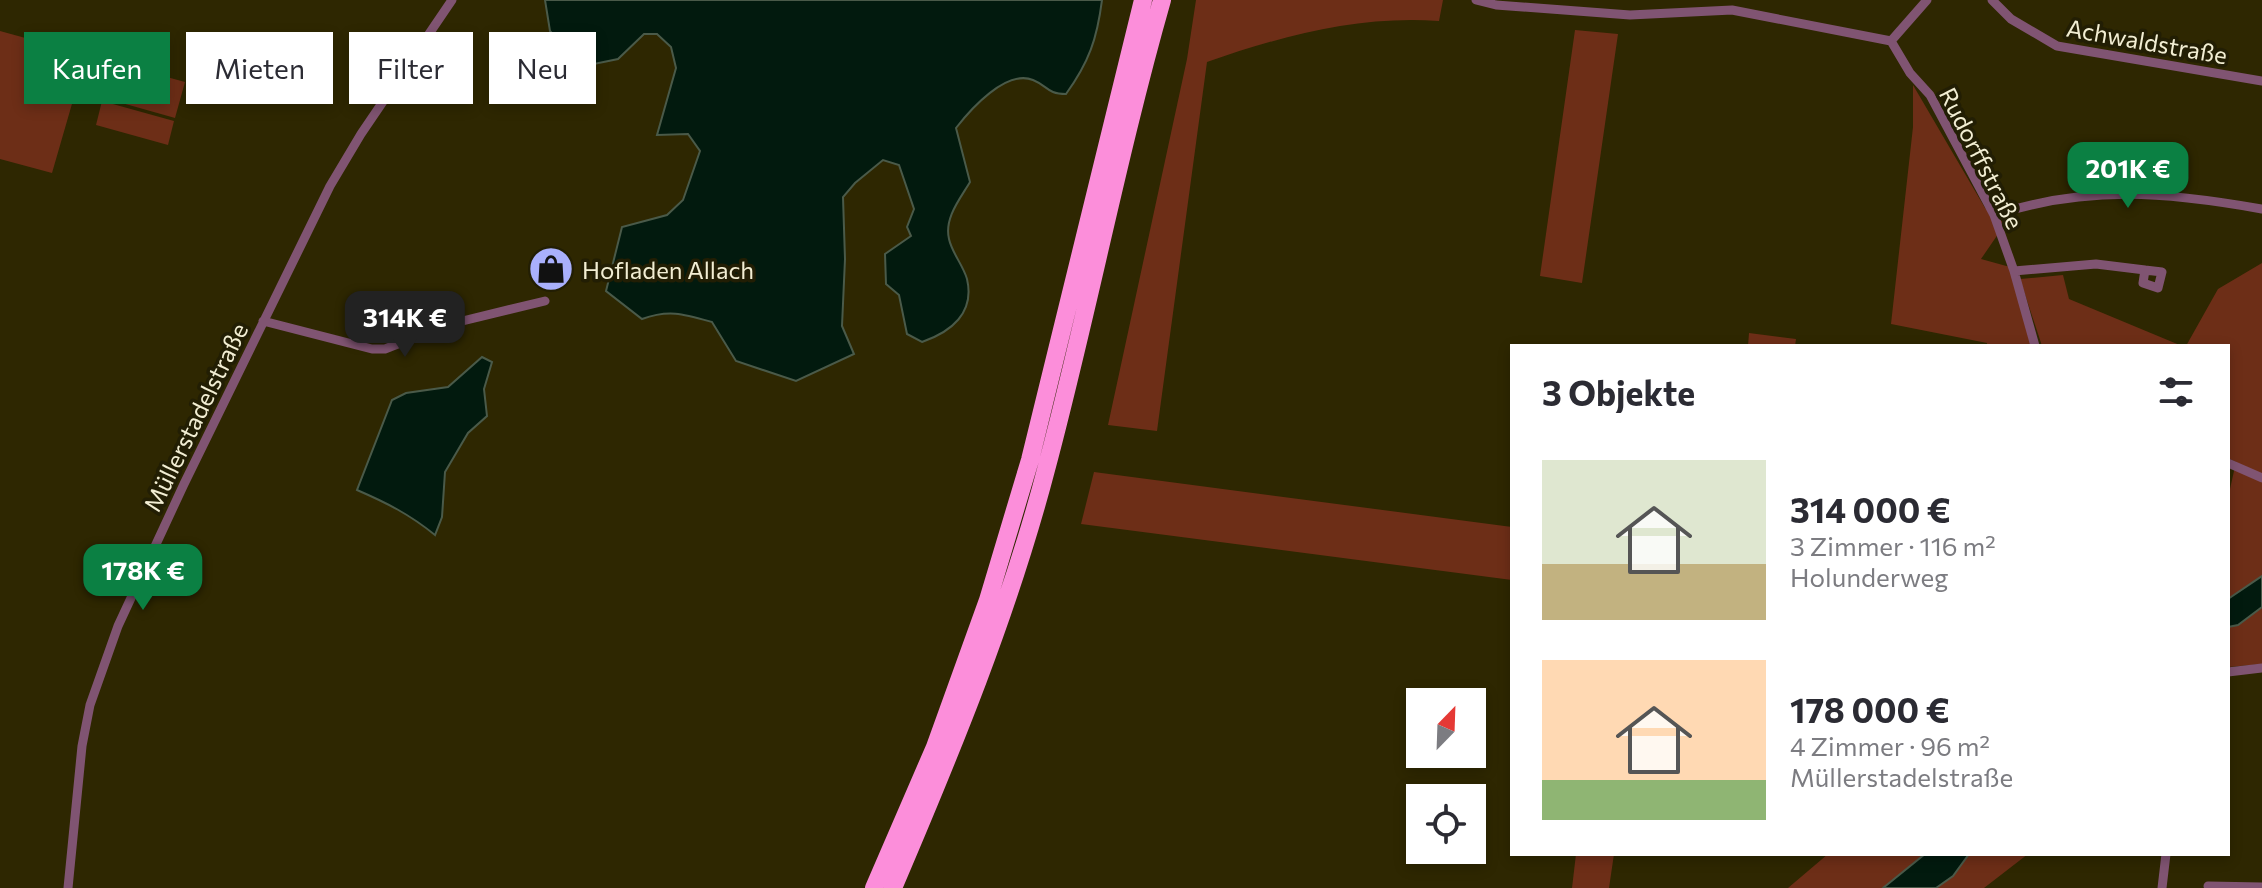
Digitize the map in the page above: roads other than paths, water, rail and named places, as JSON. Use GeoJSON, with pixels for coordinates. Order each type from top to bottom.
{"type":"FeatureCollection","features":[{"type":"Feature","properties":{"kind":"highway"},"geometry":{"type":"LineString","coordinates":[[874,888],[935,747],[988,600],[1030,460],[1143,0]]}},
{"type":"Feature","properties":{"kind":"highway"},"geometry":{"type":"LineString","coordinates":[[893,888],[954,748],[1047,468],[1162,0]]}},
{"type":"Feature","properties":{"kind":"street","name":"Müllerstadelstraße"},"geometry":{"type":"LineString","coordinates":[[68,888],[82,746],[90,705],[118,626],[263,321],[342,165],[452,0]]}},
{"type":"Feature","properties":{"kind":"street"},"geometry":{"type":"LineString","coordinates":[[1476,0],[1496,5],[1630,15],[1732,10],[1891,41],[1927,0]]}},
{"type":"Feature","properties":{"kind":"street","name":"Achwaldstraße"},"geometry":{"type":"LineString","coordinates":[[1992,0],[2011,19],[2057,46],[2262,81]]}},
{"type":"Feature","properties":{"kind":"street","name":"Rudorffstraße"},"geometry":{"type":"LineString","coordinates":[[1891,41],[1910,73],[1930,95],[1994,215],[2034,344]]}},
{"type":"Feature","properties":{"kind":"street"},"geometry":{"type":"LineString","coordinates":[[1994,215],[2058,198],[2128,193],[2189,197],[2262,209]]}},
{"type":"Feature","properties":{"kind":"street"},"geometry":{"type":"LineString","coordinates":[[2014,271],[2096,264],[2145,270]]}},
{"type":"Feature","properties":{"kind":"street"},"geometry":{"type":"LineString","coordinates":[[263,321],[372,349],[385,349],[446,325],[545,301]]}},
{"type":"Feature","properties":{"kind":"street"},"geometry":{"type":"LineString","coordinates":[[2230,464],[2262,478]]}},
{"type":"Feature","properties":{"kind":"street"},"geometry":{"type":"LineString","coordinates":[[2230,672],[2262,668]]}},
{"type":"Feature","properties":{"kind":"street"},"geometry":{"type":"LineString","coordinates":[[2162,888],[2166,856]]}},
{"type":"Feature","properties":{"kind":"street"},"geometry":{"type":"LineString","coordinates":[[2208,886],[2262,887]]}},
{"type":"Feature","properties":{"kind":"place","name":"Hofladen Allach"},"geometry":{"type":"Point","coordinates":[551,269]}}]}
